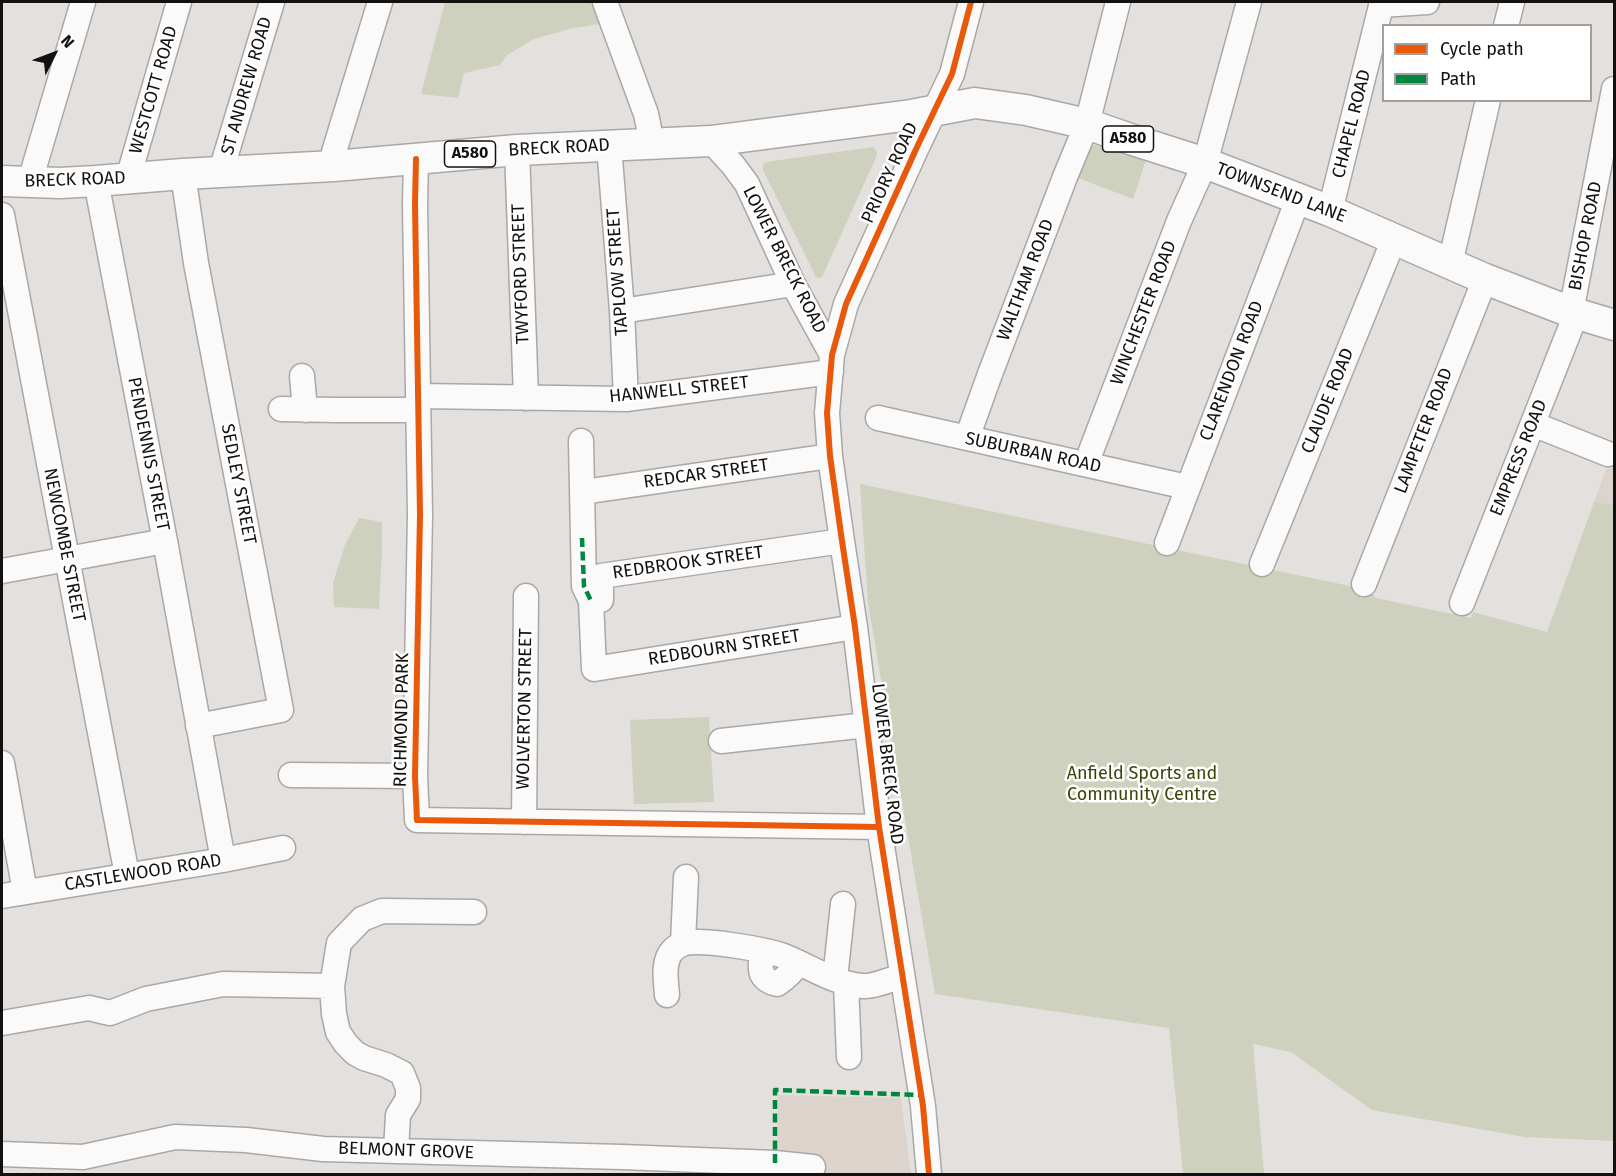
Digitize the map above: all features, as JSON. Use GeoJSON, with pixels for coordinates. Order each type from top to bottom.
{"type":"FeatureCollection","features":[{"type":"Feature","properties":{"kind":"main road","name":"TOWNSEND LANE"},"geometry":{"type":"LineString","coordinates":[[936,110],[975,103],[1026,110],[1087,124],[1205,163],[1330,211],[1485,279],[1573,313],[1614,325]]}},
{"type":"Feature","properties":{"kind":"main road","name":"BRECK ROAD"},"geometry":{"type":"LineString","coordinates":[[2,181],[31,183],[96,181],[334,166],[517,150],[711,141],[911,116],[936,110]]}},
{"type":"Feature","properties":{"kind":"street"},"geometry":{"type":"LineString","coordinates":[[31,183],[83,2]]}},
{"type":"Feature","properties":{"kind":"street","name":"WESTCOTT ROAD"},"geometry":{"type":"LineString","coordinates":[[132,178],[131,168],[178,2]]}},
{"type":"Feature","properties":{"kind":"street","name":"ST ANDREW ROAD"},"geometry":{"type":"LineString","coordinates":[[225,172],[224,161],[272,2]]}},
{"type":"Feature","properties":{"kind":"street"},"geometry":{"type":"LineString","coordinates":[[334,166],[334,152],[380,2]]}},
{"type":"Feature","properties":{"kind":"street"},"geometry":{"type":"LineString","coordinates":[[605,2],[646,114],[652,143]]}},
{"type":"Feature","properties":{"kind":"street","name":"WALTHAM ROAD"},"geometry":{"type":"LineString","coordinates":[[967,438],[1010,320],[1087,124],[1118,2]]}},
{"type":"Feature","properties":{"kind":"street","name":"WINCHESTER ROAD"},"geometry":{"type":"LineString","coordinates":[[1086,464],[1179,221],[1205,163],[1249,2]]}},
{"type":"Feature","properties":{"kind":"street"},"geometry":{"type":"LineString","coordinates":[[1381,3],[1427,2]]}},
{"type":"Feature","properties":{"kind":"street"},"geometry":{"type":"LineString","coordinates":[[1506,24],[1512,2]]}},
{"type":"Feature","properties":{"kind":"street","name":"PRIORY ROAD"},"geometry":{"type":"LineString","coordinates":[[831,364],[843,312],[853,287],[952,74],[964,3]]}},
{"type":"Feature","properties":{"kind":"street","name":"CHAPEL ROAD"},"geometry":{"type":"LineString","coordinates":[[1330,211],[1381,3]]}},
{"type":"Feature","properties":{"kind":"street","name":"BISHOP ROAD"},"geometry":{"type":"LineString","coordinates":[[1573,313],[1614,89]]}},
{"type":"Feature","properties":{"kind":"street"},"geometry":{"type":"LineString","coordinates":[[1450,264],[1488,102]]}},
{"type":"Feature","properties":{"kind":"street","name":"LOWER BRECK ROAD"},"geometry":{"type":"LineString","coordinates":[[711,141],[747,184],[831,364],[827,413],[830,456],[855,627],[879,827],[923,1106],[929,1174]]}},
{"type":"Feature","properties":{"kind":"street","name":"TAPLOW STREET"},"geometry":{"type":"LineString","coordinates":[[609,146],[622,311],[626,399]]}},
{"type":"Feature","properties":{"kind":"street","name":"TWYFORD STREET"},"geometry":{"type":"LineString","coordinates":[[517,150],[526,398]]}},
{"type":"Feature","properties":{"kind":"street","name":"RICHMOND PARK"},"geometry":{"type":"LineString","coordinates":[[416,159],[420,515],[415,776],[417,820],[879,827]]}},
{"type":"Feature","properties":{"kind":"street","name":"SEDLEY STREET"},"geometry":{"type":"LineString","coordinates":[[183,174],[196,263],[281,710],[198,726]]}},
{"type":"Feature","properties":{"kind":"street","name":"PENDENNIS STREET"},"geometry":{"type":"LineString","coordinates":[[96,181],[223,860]]}},
{"type":"Feature","properties":{"kind":"street","name":"CLARENDON ROAD"},"geometry":{"type":"LineString","coordinates":[[1167,543],[1298,200]]}},
{"type":"Feature","properties":{"kind":"street","name":"NEWCOMBE STREET"},"geometry":{"type":"LineString","coordinates":[[2,215],[127,875]]}},
{"type":"Feature","properties":{"kind":"street","name":"CLAUDE ROAD"},"geometry":{"type":"LineString","coordinates":[[1262,564],[1394,239]]}},
{"type":"Feature","properties":{"kind":"street","name":"LAMPETER ROAD"},"geometry":{"type":"LineString","coordinates":[[1364,584],[1485,279]]}},
{"type":"Feature","properties":{"kind":"street"},"geometry":{"type":"LineString","coordinates":[[622,311],[793,284]]}},
{"type":"Feature","properties":{"kind":"street","name":"EMPRESS ROAD"},"geometry":{"type":"LineString","coordinates":[[1462,603],[1533,424],[1573,313]]}},
{"type":"Feature","properties":{"kind":"street","name":"HANWELL STREET"},"geometry":{"type":"LineString","coordinates":[[280,409],[305,410],[526,398],[626,399],[831,364]]}},
{"type":"Feature","properties":{"kind":"street"},"geometry":{"type":"LineString","coordinates":[[302,376],[305,410]]}},
{"type":"Feature","properties":{"kind":"street","name":"SUBURBAN ROAD"},"geometry":{"type":"LineString","coordinates":[[878,418],[1187,487]]}},
{"type":"Feature","properties":{"kind":"street"},"geometry":{"type":"LineString","coordinates":[[1533,424],[1608,454]]}},
{"type":"Feature","properties":{"kind":"street"},"geometry":{"type":"LineString","coordinates":[[581,441],[584,586],[591,601]]}},
{"type":"Feature","properties":{"kind":"street","name":"REDCAR STREET"},"geometry":{"type":"LineString","coordinates":[[583,492],[830,456]]}},
{"type":"Feature","properties":{"kind":"street"},"geometry":{"type":"LineString","coordinates":[[2,571],[165,541]]}},
{"type":"Feature","properties":{"kind":"street","name":"REDBROOK STREET"},"geometry":{"type":"LineString","coordinates":[[594,669],[591,601],[601,600],[601,576],[842,541]]}},
{"type":"Feature","properties":{"kind":"street","name":"WOLVERTON STREET"},"geometry":{"type":"LineString","coordinates":[[524,822],[526,596]]}},
{"type":"Feature","properties":{"kind":"street","name":"REDBOURN STREET"},"geometry":{"type":"LineString","coordinates":[[594,669],[855,627]]}},
{"type":"Feature","properties":{"kind":"street"},"geometry":{"type":"LineString","coordinates":[[721,741],[867,724]]}},
{"type":"Feature","properties":{"kind":"street"},"geometry":{"type":"LineString","coordinates":[[2,763],[25,892]]}},
{"type":"Feature","properties":{"kind":"street"},"geometry":{"type":"LineString","coordinates":[[291,775],[415,776]]}},
{"type":"Feature","properties":{"kind":"street","name":"CASTLEWOOD ROAD"},"geometry":{"type":"LineString","coordinates":[[2,896],[283,848]]}},
{"type":"Feature","properties":{"kind":"street"},"geometry":{"type":"LineString","coordinates":[[683,943],[686,877]]}},
{"type":"Feature","properties":{"kind":"street"},"geometry":{"type":"LineString","coordinates":[[843,904],[840,981],[849,1057]]}},
{"type":"Feature","properties":{"kind":"street"},"geometry":{"type":"LineString","coordinates":[[396,1151],[398,1115],[408,1099],[408,1088],[402,1073],[355,1053],[338,1032],[332,986],[339,943],[362,919],[382,911],[474,912]]}},
{"type":"Feature","properties":{"kind":"street"},"geometry":{"type":"LineString","coordinates":[[667,994],[665,972],[668,959],[672,951],[683,943],[730,945],[763,951],[779,955],[840,981],[865,987],[903,976]]}},
{"type":"Feature","properties":{"kind":"street"},"geometry":{"type":"LineString","coordinates":[[2,1023],[89,1008],[110,1013],[146,999],[223,984],[332,986]]}},
{"type":"Feature","properties":{"kind":"street","name":"BELMONT GROVE"},"geometry":{"type":"LineString","coordinates":[[2,1154],[83,1157],[175,1137],[246,1140],[323,1149],[775,1163],[813,1167]]}},
{"type":"Feature","properties":{"kind":"shaded area"},"geometry":{"type":"Polygon","coordinates":[[[1614,448],[1614,505],[1594,502],[1614,448]]]}},
{"type":"Feature","properties":{"kind":"shaded area"},"geometry":{"type":"Polygon","coordinates":[[[778,1095],[901,1098],[911,1174],[777,1174],[778,1095]]]}},
{"type":"Feature","properties":{"kind":"green space"},"geometry":{"type":"Polygon","coordinates":[[[445,2],[598,2],[607,23],[573,28],[534,39],[507,55],[500,65],[464,73],[458,98],[421,94],[445,2]]]}},
{"type":"Feature","properties":{"kind":"green space"},"geometry":{"type":"Polygon","coordinates":[[[1096,145],[1146,160],[1133,199],[1078,178],[1090,146],[1096,145]]]}},
{"type":"Feature","properties":{"kind":"green space"},"geometry":{"type":"Polygon","coordinates":[[[873,147],[877,155],[822,277],[818,278],[763,170],[763,164],[873,147]]]}},
{"type":"Feature","properties":{"kind":"green space","name":"Anfield Sports and Community Centre"},"geometry":{"type":"Polygon","coordinates":[[[860,484],[1369,590],[1376,598],[1471,618],[1473,612],[1547,632],[1594,502],[1614,505],[1614,1141],[1525,1137],[1372,1110],[1291,1052],[1253,1044],[1264,1174],[1183,1174],[1169,1028],[935,994],[868,603],[860,484]]]}},
{"type":"Feature","properties":{"kind":"green space"},"geometry":{"type":"Polygon","coordinates":[[[359,518],[382,522],[379,609],[334,607],[333,583],[345,545],[359,518]]]}},
{"type":"Feature","properties":{"kind":"green space"},"geometry":{"type":"Polygon","coordinates":[[[709,717],[714,802],[634,804],[630,720],[709,717]]]}},
{"type":"Feature","properties":{"kind":"marked path"},"geometry":{"type":"LineString","coordinates":[[582,538],[584,586],[591,601]]}},
{"type":"Feature","properties":{"kind":"marked path"},"geometry":{"type":"LineString","coordinates":[[775,1163],[775,1090],[921,1095]]}},
{"type":"Feature","properties":{"kind":"cycle path"},"geometry":{"type":"LineString","coordinates":[[929,1174],[923,1106],[879,827],[855,627],[830,456],[827,413],[832,355],[846,304],[952,74],[971,2]]}},
{"type":"Feature","properties":{"kind":"cycle path"},"geometry":{"type":"LineString","coordinates":[[416,159],[420,515],[415,776],[417,820],[879,827]]}}]}
